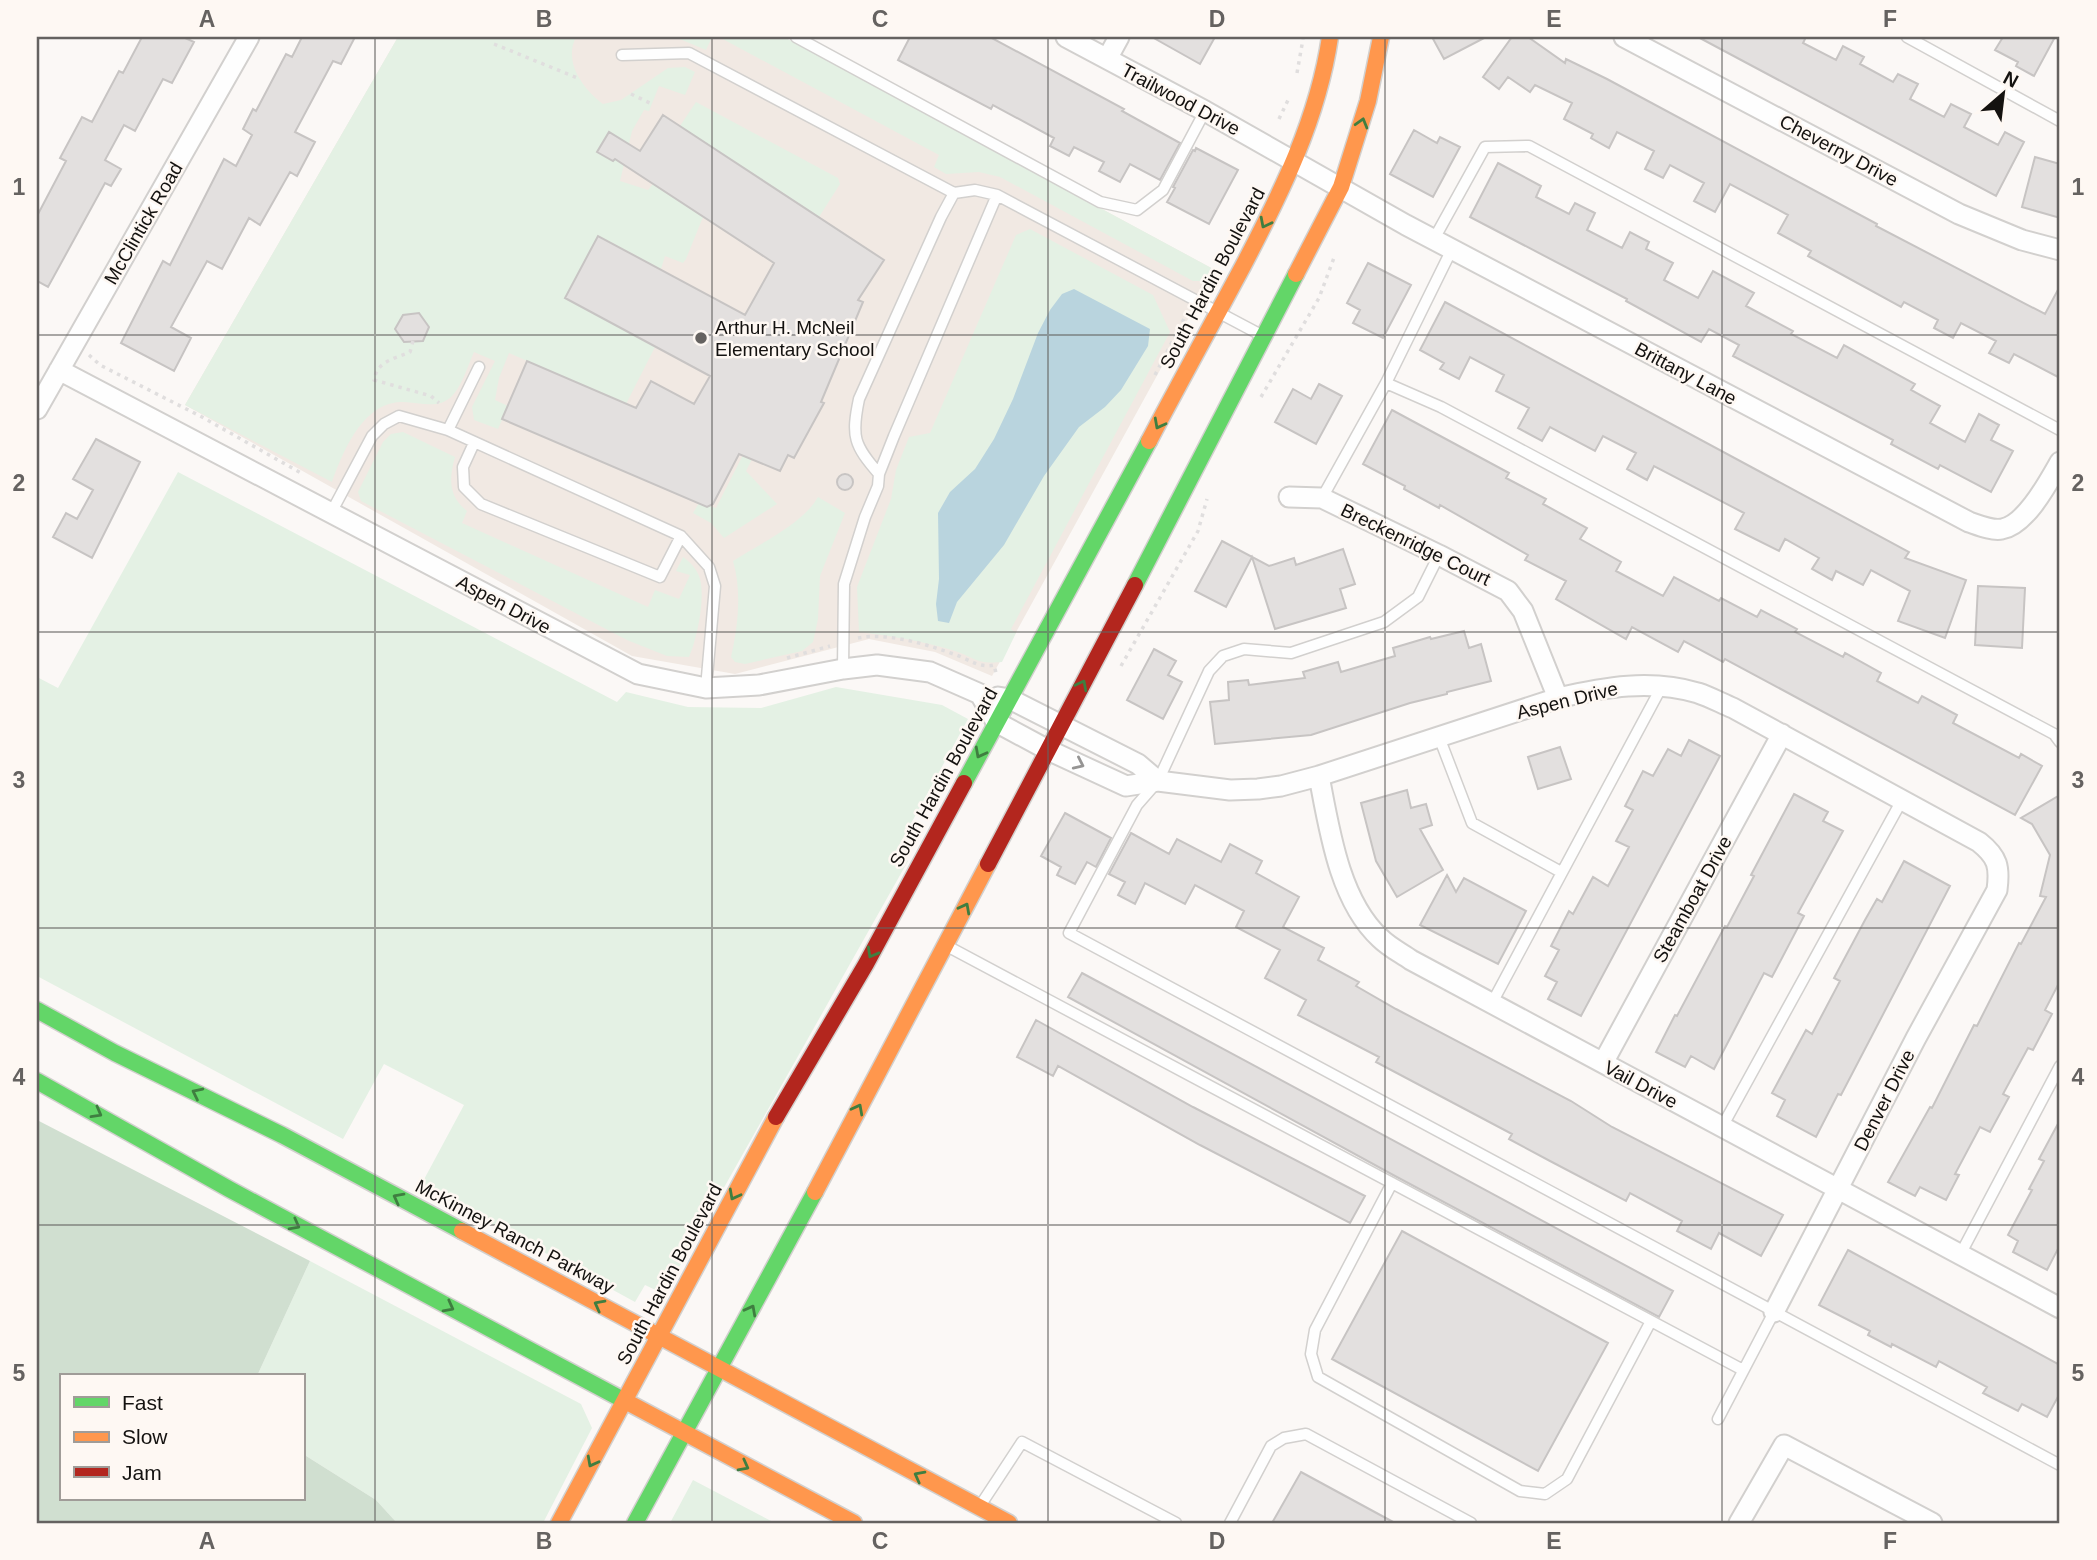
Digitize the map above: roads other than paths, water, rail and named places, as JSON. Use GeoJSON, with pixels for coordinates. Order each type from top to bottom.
{"type":"FeatureCollection","features":[{"type":"Feature","properties":{"kind":"main road","name":"South Hardin Boulevard"},"geometry":{"type":"LineString","coordinates":[[559,1523],[766,1135],[825,1029],[866,964],[1218,313],[1295,161],[1325,71],[1330,37]]}},
{"type":"Feature","properties":{"kind":"main road"},"geometry":{"type":"LineString","coordinates":[[635,1523],[1062,726],[1340,187],[1368,101],[1381,37]]}},
{"type":"Feature","properties":{"kind":"main road","name":"McKinney Ranch Parkway"},"geometry":{"type":"LineString","coordinates":[[37,1010],[115,1053],[282,1135],[1009,1523]]}},
{"type":"Feature","properties":{"kind":"main road"},"geometry":{"type":"LineString","coordinates":[[37,1081],[229,1189],[854,1523]]}},
{"type":"Feature","properties":{"kind":"street","name":"McClintick Road"},"geometry":{"type":"LineString","coordinates":[[37,409],[249,37]]}},
{"type":"Feature","properties":{"kind":"street","name":"Trailwood Drive"},"geometry":{"type":"LineString","coordinates":[[1066,37],[1295,161]]}},
{"type":"Feature","properties":{"kind":"street"},"geometry":{"type":"LineString","coordinates":[[1107,59],[1119,37]]}},
{"type":"Feature","properties":{"kind":"street","name":"Cheverny Drive"},"geometry":{"type":"LineString","coordinates":[[1624,37],[1959,214],[2022,240],[2060,250]]}},
{"type":"Feature","properties":{"kind":"street","name":"Brittany Lane"},"geometry":{"type":"LineString","coordinates":[[1295,161],[1452,249],[1969,522],[2002,529],[2016,523],[2029,510],[2060,462]]}},
{"type":"Feature","properties":{"kind":"street","name":"Aspen Drive"},"geometry":{"type":"LineString","coordinates":[[59,370],[638,674],[706,688],[759,685],[877,665],[930,672],[980,694],[1010,699],[1138,764],[1158,780]]}},
{"type":"Feature","properties":{"kind":"street","name":"Breckenridge Court"},"geometry":{"type":"LineString","coordinates":[[1289,497],[1322,498],[1508,592],[1523,611],[1558,698]]}},
{"type":"Feature","properties":{"kind":"street","name":"Aspen Drive"},"geometry":{"type":"LineString","coordinates":[[996,722],[1048,750],[1126,786],[1158,780],[1230,790],[1281,786],[1319,776],[1558,698],[1626,685],[1662,686],[1698,693],[1733,708],[1979,842],[1987,849],[2000,871],[1997,890]]}},
{"type":"Feature","properties":{"kind":"street"},"geometry":{"type":"LineString","coordinates":[[980,694],[996,722]]}},
{"type":"Feature","properties":{"kind":"street","name":"Steamboat Drive"},"geometry":{"type":"LineString","coordinates":[[1602,1063],[1782,734]]}},
{"type":"Feature","properties":{"kind":"street","name":"Vail Drive"},"geometry":{"type":"LineString","coordinates":[[1319,776],[1331,841],[1345,880],[1363,919],[1381,939],[1411,960],[2060,1308]]}},
{"type":"Feature","properties":{"kind":"street","name":"Denver Drive"},"geometry":{"type":"LineString","coordinates":[[1774,1312],[1916,1038],[1997,890]]}},
{"type":"Feature","properties":{"kind":"street"},"geometry":{"type":"LineString","coordinates":[[1739,1523],[1784,1445],[1932,1523]]}},
{"type":"Feature","properties":{"kind":"lane"},"geometry":{"type":"LineString","coordinates":[[796,37],[1100,202],[1137,210],[1163,190],[1205,111]]}},
{"type":"Feature","properties":{"kind":"lane"},"geometry":{"type":"LineString","coordinates":[[1907,37],[2060,121]]}},
{"type":"Feature","properties":{"kind":"lane"},"geometry":{"type":"LineString","coordinates":[[622,55],[689,53],[954,193],[975,190],[997,195],[1263,336]]}},
{"type":"Feature","properties":{"kind":"lane"},"geometry":{"type":"LineString","coordinates":[[1434,239],[1485,147],[1529,146],[2060,430]]}},
{"type":"Feature","properties":{"kind":"lane"},"geometry":{"type":"LineString","coordinates":[[879,474],[860,452],[853,426],[859,400],[954,193]]}},
{"type":"Feature","properties":{"kind":"lane"},"geometry":{"type":"LineString","coordinates":[[843,669],[844,584],[856,543],[878,486],[879,474],[997,195]]}},
{"type":"Feature","properties":{"kind":"lane"},"geometry":{"type":"LineString","coordinates":[[1322,498],[1385,383],[1452,249]]}},
{"type":"Feature","properties":{"kind":"lane"},"geometry":{"type":"LineString","coordinates":[[448,430],[479,367]]}},
{"type":"Feature","properties":{"kind":"lane"},"geometry":{"type":"LineString","coordinates":[[1385,383],[1441,407],[2057,738],[2060,724]]}},
{"type":"Feature","properties":{"kind":"lane"},"geometry":{"type":"LineString","coordinates":[[331,513],[372,436],[384,424],[399,416],[448,430],[681,536],[709,567],[715,586],[706,688]]}},
{"type":"Feature","properties":{"kind":"lane"},"geometry":{"type":"LineString","coordinates":[[474,443],[463,467],[464,486],[481,504],[660,577],[681,536]]}},
{"type":"Feature","properties":{"kind":"lane"},"geometry":{"type":"LineString","coordinates":[[1439,555],[1418,597],[1384,622],[1292,653],[1244,649],[1223,656],[1209,671],[1158,780],[1137,805],[1069,933],[2060,1465]]}},
{"type":"Feature","properties":{"kind":"lane"},"geometry":{"type":"LineString","coordinates":[[1492,1003],[1662,686]]}},
{"type":"Feature","properties":{"kind":"lane"},"geometry":{"type":"LineString","coordinates":[[1439,737],[1472,823],[1561,872]]}},
{"type":"Feature","properties":{"kind":"lane"},"geometry":{"type":"LineString","coordinates":[[1722,1127],[1902,800]]}},
{"type":"Feature","properties":{"kind":"lane"},"geometry":{"type":"LineString","coordinates":[[945,945],[1743,1370]]}},
{"type":"Feature","properties":{"kind":"lane"},"geometry":{"type":"LineString","coordinates":[[1960,1255],[2060,1066]]}},
{"type":"Feature","properties":{"kind":"lane"},"geometry":{"type":"LineString","coordinates":[[1392,1183],[1315,1330],[1311,1354],[1318,1377],[1520,1491],[1545,1493],[1567,1479],[1651,1321]]}},
{"type":"Feature","properties":{"kind":"lane"},"geometry":{"type":"LineString","coordinates":[[1718,1419],[1774,1312]]}},
{"type":"Feature","properties":{"kind":"lane"},"geometry":{"type":"LineString","coordinates":[[1230,1523],[1271,1446],[1283,1437],[1306,1434],[1471,1523]]}},
{"type":"Feature","properties":{"kind":"lane"},"geometry":{"type":"LineString","coordinates":[[980,1507],[1022,1441],[1176,1523]]}},
{"type":"Feature","properties":{"kind":"water"},"geometry":{"type":"Polygon","coordinates":[[[1074,289],[1150,329],[1148,346],[1121,390],[1105,407],[1079,427],[1044,476],[1004,545],[957,602],[949,623],[938,621],[938,513],[950,492],[975,469],[994,439],[1050,310],[1062,294],[1074,289]]]}},
{"type":"Feature","properties":{"kind":"place","name":"Arthur H. McNeil Elementary School"},"geometry":{"type":"Point","coordinates":[701,338]}}]}
